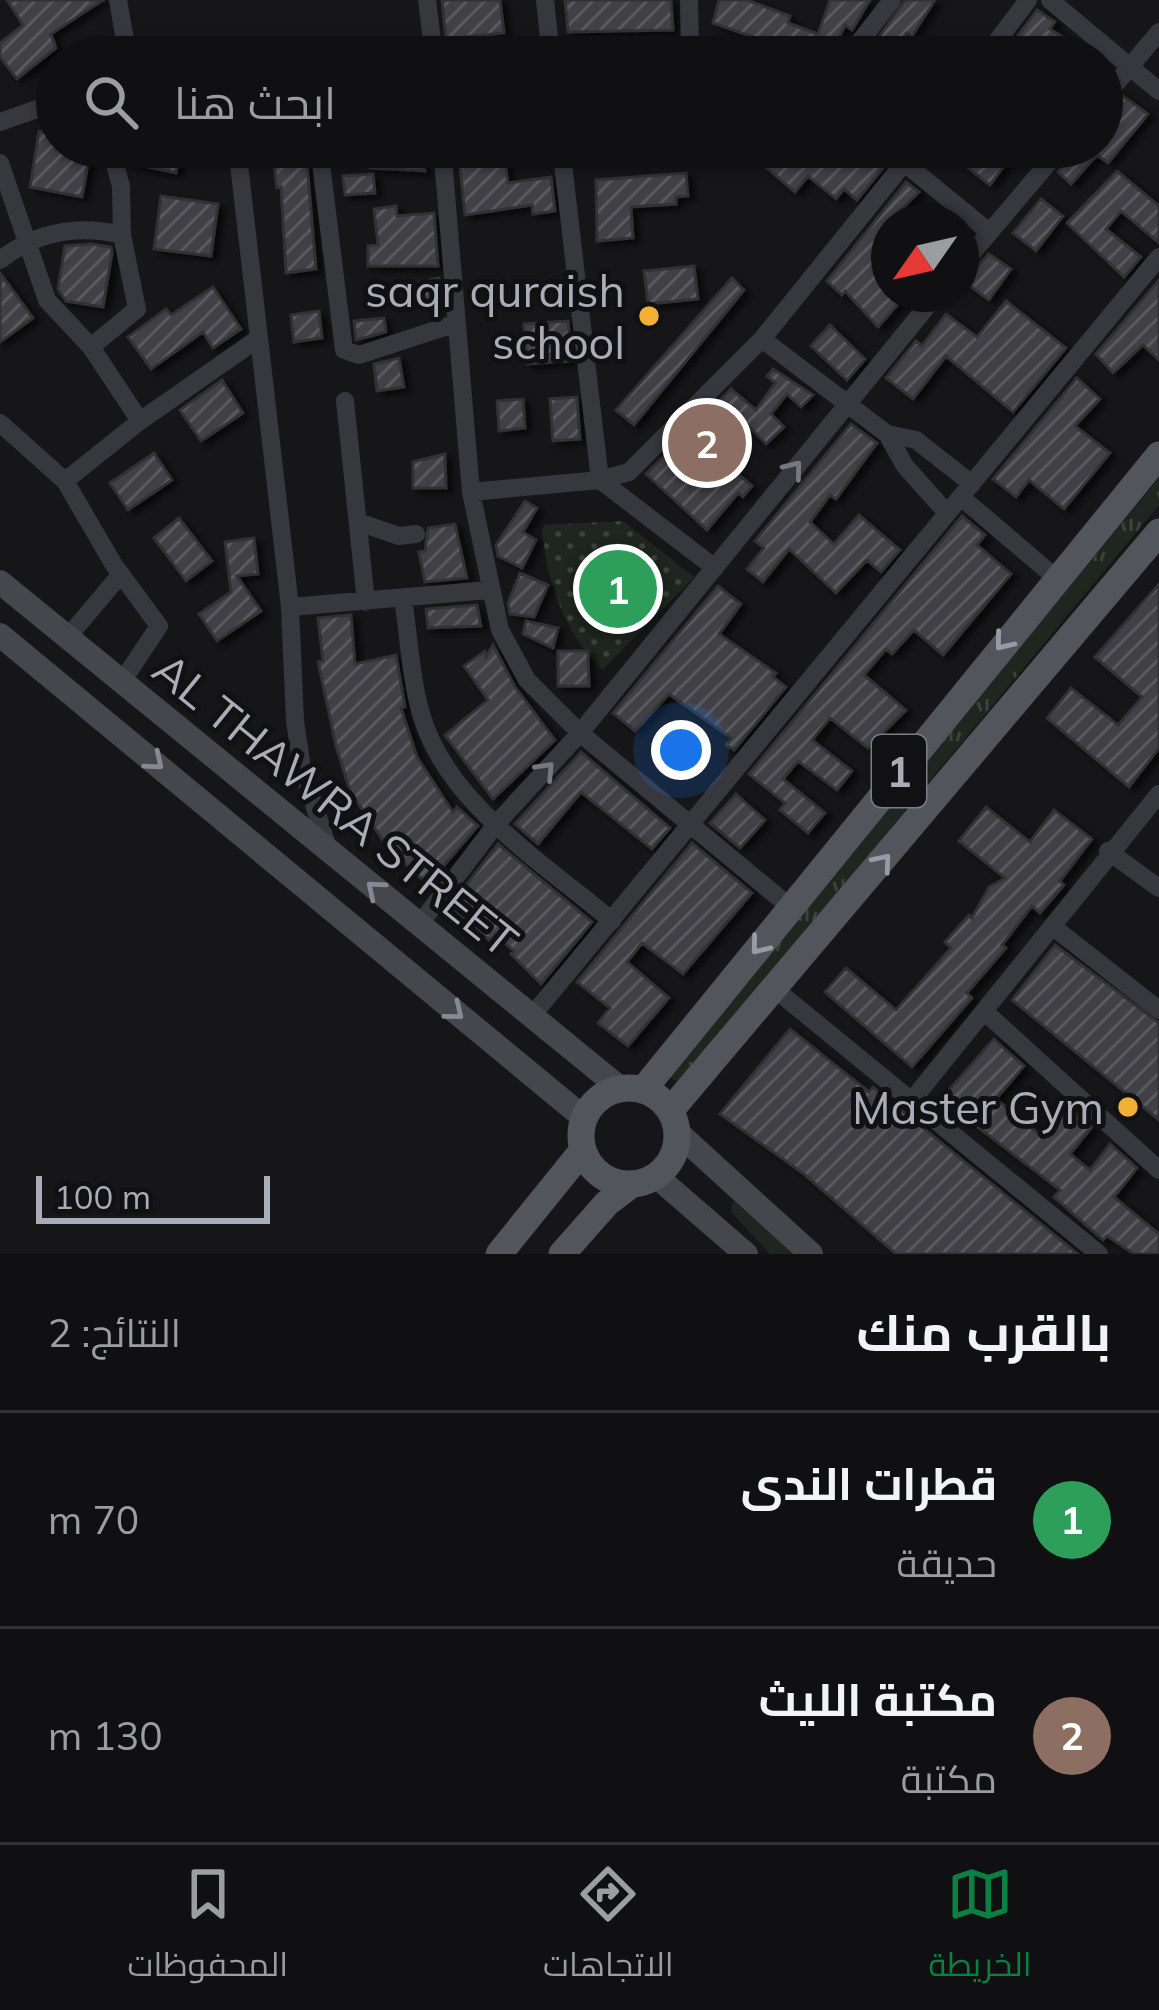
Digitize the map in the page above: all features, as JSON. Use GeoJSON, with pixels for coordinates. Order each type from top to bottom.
{"type":"FeatureCollection","features":[{"type":"Feature","properties":{"kind":"main road","name":"1"},"geometry":{"type":"LineString","coordinates":[[631,1089],[790,907],[1159,455]]}},
{"type":"Feature","properties":{"kind":"main road","name":"1"},"geometry":{"type":"LineString","coordinates":[[674,1122],[776,990],[1159,532]]}},
{"type":"Feature","properties":{"kind":"main road","name":"AL THAWRA STREET"},"geometry":{"type":"LineString","coordinates":[[0,582],[530,1017],[631,1089]]}},
{"type":"Feature","properties":{"kind":"main road","name":"AL THAWRA STREET"},"geometry":{"type":"LineString","coordinates":[[0,634],[584,1118]]}},
{"type":"Feature","properties":{"kind":"main road"},"geometry":{"type":"LineString","coordinates":[[72,694],[88,680],[94,660]]}},
{"type":"Feature","properties":{"kind":"main road"},"geometry":{"type":"LineString","coordinates":[[122,734],[144,702]]}},
{"type":"Feature","properties":{"kind":"main road"},"geometry":{"type":"LineString","coordinates":[[746,1254],[709,1222],[644,1181],[601,1176],[583,1150],[584,1118],[604,1094],[631,1089],[674,1122],[737,1190],[811,1254]]}},
{"type":"Feature","properties":{"kind":"main road"},"geometry":{"type":"LineString","coordinates":[[562,1254],[607,1203],[673,1157],[674,1122]]}},
{"type":"Feature","properties":{"kind":"main road"},"geometry":{"type":"LineString","coordinates":[[499,1254],[583,1150]]}},
{"type":"Feature","properties":{"kind":"main road"},"geometry":{"type":"LineString","coordinates":[[709,1222],[720,1198],[737,1190]]}},
{"type":"Feature","properties":{"kind":"main road"},"geometry":{"type":"LineString","coordinates":[[518,1232],[545,1234],[549,1254]]}},
{"type":"Feature","properties":{"kind":"street"},"geometry":{"type":"LineString","coordinates":[[118,0],[124,36]]}},
{"type":"Feature","properties":{"kind":"street"},"geometry":{"type":"LineString","coordinates":[[427,0],[431,36]]}},
{"type":"Feature","properties":{"kind":"street"},"geometry":{"type":"LineString","coordinates":[[545,0],[549,36]]}},
{"type":"Feature","properties":{"kind":"street"},"geometry":{"type":"LineString","coordinates":[[689,0],[690,36]]}},
{"type":"Feature","properties":{"kind":"street"},"geometry":{"type":"LineString","coordinates":[[864,36],[892,0]]}},
{"type":"Feature","properties":{"kind":"street"},"geometry":{"type":"LineString","coordinates":[[1001,36],[1028,0]]}},
{"type":"Feature","properties":{"kind":"street"},"geometry":{"type":"LineString","coordinates":[[1050,0],[1095,36]]}},
{"type":"Feature","properties":{"kind":"street"},"geometry":{"type":"LineString","coordinates":[[1123,76],[1159,32]]}},
{"type":"Feature","properties":{"kind":"street"},"geometry":{"type":"LineString","coordinates":[[1123,59],[1159,91]]}},
{"type":"Feature","properties":{"kind":"street"},"geometry":{"type":"LineString","coordinates":[[0,122],[36,109]]}},
{"type":"Feature","properties":{"kind":"street"},"geometry":{"type":"LineString","coordinates":[[0,164],[47,300],[91,347],[140,421]]}},
{"type":"Feature","properties":{"kind":"street"},"geometry":{"type":"LineString","coordinates":[[91,347],[137,309],[122,235],[116,168]]}},
{"type":"Feature","properties":{"kind":"street"},"geometry":{"type":"LineString","coordinates":[[239,168],[290,607],[302,768],[329,852]]}},
{"type":"Feature","properties":{"kind":"street"},"geometry":{"type":"LineString","coordinates":[[322,168],[344,350],[358,355],[457,323]]}},
{"type":"Feature","properties":{"kind":"street"},"geometry":{"type":"LineString","coordinates":[[444,168],[470,492],[500,630],[527,680],[580,733],[790,907]]}},
{"type":"Feature","properties":{"kind":"street"},"geometry":{"type":"LineString","coordinates":[[563,168],[600,480],[715,568]]}},
{"type":"Feature","properties":{"kind":"street"},"geometry":{"type":"LineString","coordinates":[[470,492],[600,480],[629,472],[762,339],[900,168]]}},
{"type":"Feature","properties":{"kind":"street"},"geometry":{"type":"LineString","coordinates":[[923,168],[989,232]]}},
{"type":"Feature","properties":{"kind":"street"},"geometry":{"type":"LineString","coordinates":[[979,244],[1044,168]]}},
{"type":"Feature","properties":{"kind":"street"},"geometry":{"type":"LineString","coordinates":[[0,260],[26,239],[92,228],[122,235]]}},
{"type":"Feature","properties":{"kind":"street"},"geometry":{"type":"LineString","coordinates":[[530,1017],[1159,257]]}},
{"type":"Feature","properties":{"kind":"street"},"geometry":{"type":"LineString","coordinates":[[418,926],[497,823],[580,733],[923,312]]}},
{"type":"Feature","properties":{"kind":"street"},"geometry":{"type":"LineString","coordinates":[[65,481],[140,421],[259,338]]}},
{"type":"Feature","properties":{"kind":"street"},"geometry":{"type":"LineString","coordinates":[[762,339],[887,434],[905,466],[960,498],[1055,578]]}},
{"type":"Feature","properties":{"kind":"street"},"geometry":{"type":"LineString","coordinates":[[345,401],[366,602]]}},
{"type":"Feature","properties":{"kind":"street"},"geometry":{"type":"LineString","coordinates":[[0,423],[65,481],[159,626],[122,683]]}},
{"type":"Feature","properties":{"kind":"street"},"geometry":{"type":"LineString","coordinates":[[887,434],[916,440],[960,498]]}},
{"type":"Feature","properties":{"kind":"street"},"geometry":{"type":"LineString","coordinates":[[358,522],[399,536],[416,534]]}},
{"type":"Feature","properties":{"kind":"street"},"geometry":{"type":"LineString","coordinates":[[67,638],[121,574]]}},
{"type":"Feature","properties":{"kind":"street"},"geometry":{"type":"LineString","coordinates":[[290,607],[489,590]]}},
{"type":"Feature","properties":{"kind":"street"},"geometry":{"type":"LineString","coordinates":[[403,599],[420,712],[444,766],[497,823],[612,921]]}},
{"type":"Feature","properties":{"kind":"street"},"geometry":{"type":"LineString","coordinates":[[913,1099],[1108,851],[1159,794]]}},
{"type":"Feature","properties":{"kind":"street"},"geometry":{"type":"LineString","coordinates":[[1108,851],[1159,888]]}},
{"type":"Feature","properties":{"kind":"street"},"geometry":{"type":"LineString","coordinates":[[1052,926],[1159,1010]]}},
{"type":"Feature","properties":{"kind":"street"},"geometry":{"type":"LineString","coordinates":[[776,990],[1099,1254]]}},
{"type":"Feature","properties":{"kind":"street"},"geometry":{"type":"LineString","coordinates":[[985,1012],[1159,1170]]}},
{"type":"Feature","properties":{"kind":"green space"},"geometry":{"type":"Polygon","coordinates":[[[1159,478],[1159,505],[679,1083],[668,1076],[1159,478]]]}},
{"type":"Feature","properties":{"kind":"green space"},"geometry":{"type":"Polygon","coordinates":[[[623,521],[694,577],[602,670],[577,639],[560,606],[542,532],[544,525],[623,521]]]}},
{"type":"Feature","properties":{"kind":"green space"},"geometry":{"type":"Polygon","coordinates":[[[733,1200],[800,1254],[770,1254],[731,1212],[733,1200]]]}},
{"type":"Feature","properties":{"kind":"building"},"geometry":{"type":"Polygon","coordinates":[[[7,0],[103,0],[52,36],[36,36],[36,64],[17,79],[0,57],[0,43],[23,25],[7,0]]]}},
{"type":"Feature","properties":{"kind":"building"},"geometry":{"type":"Polygon","coordinates":[[[442,0],[500,0],[504,33],[446,36],[442,0]]]}},
{"type":"Feature","properties":{"kind":"building"},"geometry":{"type":"Polygon","coordinates":[[[565,0],[671,0],[673,30],[568,32],[565,0]]]}},
{"type":"Feature","properties":{"kind":"building"},"geometry":{"type":"Polygon","coordinates":[[[719,0],[747,0],[790,16],[788,23],[818,34],[830,0],[870,0],[852,30],[845,25],[840,36],[750,36],[713,23],[719,0]]]}},
{"type":"Feature","properties":{"kind":"building"},"geometry":{"type":"Polygon","coordinates":[[[905,0],[935,0],[912,36],[880,36],[905,0]]]}},
{"type":"Feature","properties":{"kind":"building"},"geometry":{"type":"Polygon","coordinates":[[[1037,10],[1055,22],[1050,29],[1061,36],[1018,36],[1037,10]]]}},
{"type":"Feature","properties":{"kind":"building"},"geometry":{"type":"Polygon","coordinates":[[[1123,96],[1148,114],[1123,145],[1123,96]]]}},
{"type":"Feature","properties":{"kind":"building"},"geometry":{"type":"Polygon","coordinates":[[[36,150],[36,168],[87,168],[82,197],[30,187],[36,150]]]}},
{"type":"Feature","properties":{"kind":"building"},"geometry":{"type":"Polygon","coordinates":[[[275,168],[307,168],[316,269],[286,273],[281,187],[277,188],[275,168]]]}},
{"type":"Feature","properties":{"kind":"building"},"geometry":{"type":"Polygon","coordinates":[[[460,168],[506,168],[508,183],[551,177],[555,211],[533,214],[532,205],[465,215],[460,168]]]}},
{"type":"Feature","properties":{"kind":"building"},"geometry":{"type":"Polygon","coordinates":[[[767,168],[883,168],[857,200],[844,189],[836,199],[808,176],[795,192],[767,168]]]}},
{"type":"Feature","properties":{"kind":"building"},"geometry":{"type":"Polygon","coordinates":[[[969,168],[1003,168],[990,185],[969,168]]]}},
{"type":"Feature","properties":{"kind":"building"},"geometry":{"type":"Polygon","coordinates":[[[1061,168],[1085,168],[1071,184],[1058,172],[1061,168]]]}},
{"type":"Feature","properties":{"kind":"building"},"geometry":{"type":"Polygon","coordinates":[[[1117,171],[1159,206],[1159,243],[1121,211],[1106,229],[1141,257],[1124,277],[1067,223],[1117,171]]]}},
{"type":"Feature","properties":{"kind":"building"},"geometry":{"type":"Polygon","coordinates":[[[686,173],[688,196],[676,197],[676,204],[631,207],[633,238],[597,241],[596,180],[686,173]]]}},
{"type":"Feature","properties":{"kind":"building"},"geometry":{"type":"Polygon","coordinates":[[[373,174],[375,193],[345,195],[343,176],[373,174]]]}},
{"type":"Feature","properties":{"kind":"building"},"geometry":{"type":"Polygon","coordinates":[[[906,182],[919,192],[907,204],[888,204],[906,182]]]}},
{"type":"Feature","properties":{"kind":"building"},"geometry":{"type":"Polygon","coordinates":[[[161,196],[218,204],[211,256],[154,249],[161,196]]]}},
{"type":"Feature","properties":{"kind":"building"},"geometry":{"type":"Polygon","coordinates":[[[1041,199],[1063,216],[1036,251],[1013,233],[1041,199]]]}},
{"type":"Feature","properties":{"kind":"building"},"geometry":{"type":"Polygon","coordinates":[[[396,206],[397,216],[434,213],[438,266],[368,266],[368,246],[378,245],[374,209],[396,206]]]}},
{"type":"Feature","properties":{"kind":"building"},"geometry":{"type":"Polygon","coordinates":[[[871,226],[871,312],[891,312],[878,327],[845,291],[842,295],[827,281],[871,226]]]}},
{"type":"Feature","properties":{"kind":"building"},"geometry":{"type":"Polygon","coordinates":[[[65,246],[111,247],[103,307],[66,301],[58,289],[65,246]]]}},
{"type":"Feature","properties":{"kind":"building"},"geometry":{"type":"Polygon","coordinates":[[[989,254],[1011,269],[989,300],[979,293],[979,264],[989,254]]]}},
{"type":"Feature","properties":{"kind":"building"},"geometry":{"type":"Polygon","coordinates":[[[694,266],[698,299],[648,304],[644,271],[694,266]]]}},
{"type":"Feature","properties":{"kind":"building"},"geometry":{"type":"Polygon","coordinates":[[[0,273],[33,318],[0,342],[0,273]]]}},
{"type":"Feature","properties":{"kind":"building"},"geometry":{"type":"Polygon","coordinates":[[[439,278],[441,302],[423,305],[419,282],[439,278]]]}},
{"type":"Feature","properties":{"kind":"building"},"geometry":{"type":"Polygon","coordinates":[[[732,278],[744,290],[634,425],[616,410],[732,278]]]}},
{"type":"Feature","properties":{"kind":"building"},"geometry":{"type":"Polygon","coordinates":[[[1159,280],[1159,360],[1143,345],[1113,373],[1096,354],[1159,280]]]}},
{"type":"Feature","properties":{"kind":"building"},"geometry":{"type":"Polygon","coordinates":[[[213,287],[241,329],[213,348],[203,332],[151,369],[128,337],[166,309],[171,315],[213,287]]]}},
{"type":"Feature","properties":{"kind":"building"},"geometry":{"type":"Polygon","coordinates":[[[1006,301],[1066,348],[1013,412],[946,356],[913,399],[886,378],[916,341],[922,346],[946,314],[977,337],[1006,301]]]}},
{"type":"Feature","properties":{"kind":"building"},"geometry":{"type":"Polygon","coordinates":[[[319,311],[322,338],[294,342],[291,315],[319,311]]]}},
{"type":"Feature","properties":{"kind":"building"},"geometry":{"type":"Polygon","coordinates":[[[384,318],[386,332],[356,340],[354,321],[384,318]]]}},
{"type":"Feature","properties":{"kind":"building"},"geometry":{"type":"Polygon","coordinates":[[[568,321],[572,361],[527,364],[524,324],[568,321]]]}},
{"type":"Feature","properties":{"kind":"building"},"geometry":{"type":"Polygon","coordinates":[[[830,325],[865,359],[847,380],[811,346],[830,325]]]}},
{"type":"Feature","properties":{"kind":"building"},"geometry":{"type":"Polygon","coordinates":[[[399,358],[404,387],[377,391],[374,364],[399,358]]]}},
{"type":"Feature","properties":{"kind":"building"},"geometry":{"type":"Polygon","coordinates":[[[773,369],[813,395],[801,407],[787,394],[771,414],[784,427],[766,444],[741,418],[713,452],[752,486],[743,497],[738,493],[707,530],[646,474],[731,389],[756,410],[775,383],[767,376],[773,369]]]}},
{"type":"Feature","properties":{"kind":"building"},"geometry":{"type":"Polygon","coordinates":[[[1077,378],[1100,399],[1075,426],[1110,453],[1064,509],[1029,480],[1016,497],[993,479],[1077,378]]]}},
{"type":"Feature","properties":{"kind":"building"},"geometry":{"type":"Polygon","coordinates":[[[222,380],[243,413],[201,441],[180,410],[222,380]]]}},
{"type":"Feature","properties":{"kind":"building"},"geometry":{"type":"Polygon","coordinates":[[[577,397],[580,439],[553,441],[550,399],[577,397]]]}},
{"type":"Feature","properties":{"kind":"building"},"geometry":{"type":"Polygon","coordinates":[[[523,399],[525,428],[499,431],[497,401],[523,399]]]}},
{"type":"Feature","properties":{"kind":"building"},"geometry":{"type":"Polygon","coordinates":[[[851,424],[877,443],[836,499],[830,495],[810,522],[834,544],[859,515],[900,550],[881,572],[867,560],[836,593],[789,549],[763,582],[747,569],[764,548],[755,541],[851,424]]]}},
{"type":"Feature","properties":{"kind":"building"},"geometry":{"type":"Polygon","coordinates":[[[154,453],[172,480],[128,510],[110,483],[154,453]]]}},
{"type":"Feature","properties":{"kind":"building"},"geometry":{"type":"Polygon","coordinates":[[[445,454],[446,488],[413,488],[413,462],[445,454]]]}},
{"type":"Feature","properties":{"kind":"building"},"geometry":{"type":"Polygon","coordinates":[[[525,501],[537,508],[523,532],[536,540],[522,568],[498,556],[496,545],[525,501]]]}},
{"type":"Feature","properties":{"kind":"building"},"geometry":{"type":"Polygon","coordinates":[[[962,516],[985,535],[977,545],[1011,574],[943,655],[914,630],[892,654],[886,649],[864,675],[906,710],[868,748],[830,718],[812,740],[852,771],[837,790],[798,761],[783,779],[825,813],[808,833],[780,810],[785,803],[749,774],[962,516]]]}},
{"type":"Feature","properties":{"kind":"building"},"geometry":{"type":"Polygon","coordinates":[[[179,518],[212,561],[186,581],[154,538],[179,518]]]}},
{"type":"Feature","properties":{"kind":"building"},"geometry":{"type":"Polygon","coordinates":[[[455,524],[467,578],[425,582],[419,552],[425,551],[428,528],[455,524]]]}},
{"type":"Feature","properties":{"kind":"building"},"geometry":{"type":"Polygon","coordinates":[[[254,538],[258,574],[237,576],[261,611],[217,641],[199,614],[231,592],[225,542],[254,538]]]}},
{"type":"Feature","properties":{"kind":"building"},"geometry":{"type":"Polygon","coordinates":[[[520,573],[548,585],[534,617],[510,614],[508,603],[520,573]]]}},
{"type":"Feature","properties":{"kind":"building"},"geometry":{"type":"Polygon","coordinates":[[[1159,584],[1159,748],[1129,787],[1047,718],[1071,688],[1118,725],[1142,697],[1095,657],[1159,584]]]}},
{"type":"Feature","properties":{"kind":"building"},"geometry":{"type":"Polygon","coordinates":[[[718,586],[741,604],[719,634],[776,673],[773,677],[786,687],[734,750],[726,745],[731,738],[669,694],[635,731],[613,713],[718,586]]]}},
{"type":"Feature","properties":{"kind":"building"},"geometry":{"type":"Polygon","coordinates":[[[477,605],[481,626],[428,628],[426,609],[477,605]]]}},
{"type":"Feature","properties":{"kind":"building"},"geometry":{"type":"Polygon","coordinates":[[[351,615],[355,664],[396,655],[405,707],[401,708],[417,757],[453,812],[457,807],[478,826],[428,884],[388,848],[350,791],[336,746],[318,662],[323,661],[318,618],[351,615]]]}},
{"type":"Feature","properties":{"kind":"building"},"geometry":{"type":"Polygon","coordinates":[[[526,621],[558,628],[553,648],[523,634],[526,621]]]}},
{"type":"Feature","properties":{"kind":"building"},"geometry":{"type":"Polygon","coordinates":[[[493,645],[515,687],[555,740],[493,799],[445,735],[488,700],[464,666],[485,651],[486,657],[493,645]]]}},
{"type":"Feature","properties":{"kind":"building"},"geometry":{"type":"Polygon","coordinates":[[[558,651],[588,651],[589,686],[558,686],[558,651]]]}},
{"type":"Feature","properties":{"kind":"building"},"geometry":{"type":"Polygon","coordinates":[[[581,752],[670,828],[652,849],[581,792],[538,844],[515,824],[581,752]]]}},
{"type":"Feature","properties":{"kind":"building"},"geometry":{"type":"Polygon","coordinates":[[[736,794],[765,820],[740,848],[710,823],[736,794]]]}},
{"type":"Feature","properties":{"kind":"building"},"geometry":{"type":"Polygon","coordinates":[[[986,807],[1030,842],[1054,810],[1092,839],[1060,881],[1064,885],[1040,913],[1032,906],[1002,945],[1006,948],[967,993],[972,998],[912,1067],[825,992],[846,968],[896,1010],[951,948],[945,942],[969,915],[972,918],[989,887],[1005,878],[959,841],[986,807]]]}},
{"type":"Feature","properties":{"kind":"building"},"geometry":{"type":"Polygon","coordinates":[[[692,843],[752,893],[683,974],[642,943],[627,962],[669,998],[628,1046],[598,1023],[610,1008],[577,982],[692,843]]]}},
{"type":"Feature","properties":{"kind":"building"},"geometry":{"type":"Polygon","coordinates":[[[498,844],[592,922],[541,984],[511,954],[514,951],[495,935],[490,941],[450,906],[498,844]]]}},
{"type":"Feature","properties":{"kind":"building"},"geometry":{"type":"Polygon","coordinates":[[[1055,945],[1159,1023],[1159,1120],[1012,1000],[1055,945]]]}},
{"type":"Feature","properties":{"kind":"building"},"geometry":{"type":"Polygon","coordinates":[[[790,1029],[869,1092],[873,1087],[1078,1254],[896,1254],[804,1174],[720,1114],[790,1029]]]}},
{"type":"Feature","properties":{"kind":"building"},"geometry":{"type":"Polygon","coordinates":[[[994,1039],[1024,1066],[996,1099],[1040,1135],[1065,1103],[1092,1127],[1070,1154],[1090,1170],[1110,1144],[1137,1168],[1114,1197],[1159,1234],[1159,1254],[1134,1254],[1107,1236],[1103,1240],[1054,1197],[1060,1190],[941,1099],[994,1039]]]}},
{"type":"Feature","properties":{"kind":"place","name":"saqr quraish school"},"geometry":{"type":"Point","coordinates":[649,316]}},
{"type":"Feature","properties":{"kind":"place","name":"مكتبة الليث"},"geometry":{"type":"Point","coordinates":[707,443]}},
{"type":"Feature","properties":{"kind":"place","name":"قطرات الندى"},"geometry":{"type":"Point","coordinates":[618,589]}},
{"type":"Feature","properties":{"kind":"place","name":"Master Gym"},"geometry":{"type":"Point","coordinates":[1128,1107]}}]}
